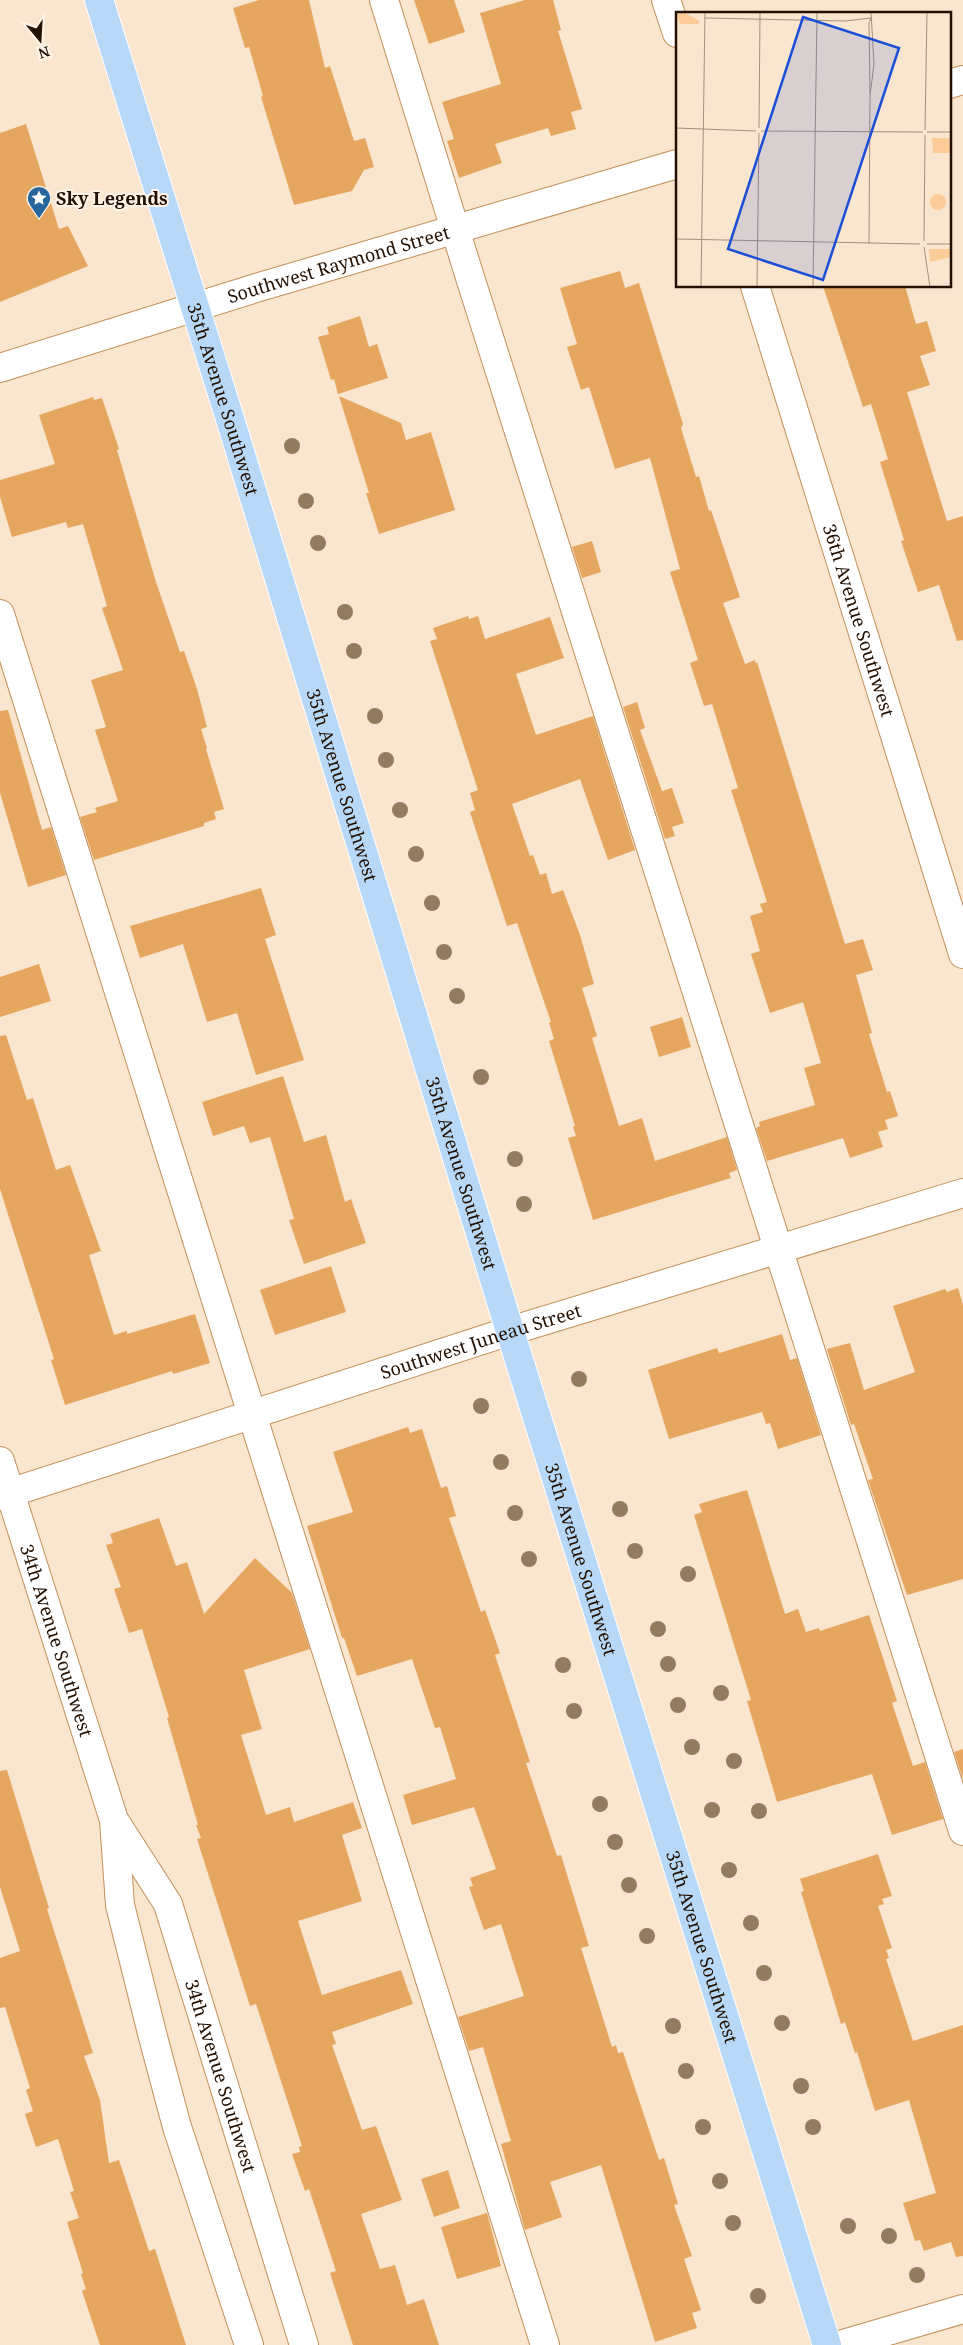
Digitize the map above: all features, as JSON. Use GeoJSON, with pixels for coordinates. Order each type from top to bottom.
{"type":"FeatureCollection","features":[{"type":"Feature","properties":{"kind":"main road","name":"35th Avenue Southwest"},"geometry":{"type":"LineString","coordinates":[[98,0],[196,307],[510,1331],[827,2345]]}},
{"type":"Feature","properties":{"kind":"street"},"geometry":{"type":"LineString","coordinates":[[384,0],[455,230],[780,1249],[963,1831]]}},
{"type":"Feature","properties":{"kind":"street"},"geometry":{"type":"LineString","coordinates":[[666,0],[676,30]]}},
{"type":"Feature","properties":{"kind":"street"},"geometry":{"type":"LineString","coordinates":[[950,84],[963,80]]}},
{"type":"Feature","properties":{"kind":"street","name":"Southwest Raymond Street"},"geometry":{"type":"LineString","coordinates":[[0,368],[196,307],[676,164]]}},
{"type":"Feature","properties":{"kind":"street","name":"36th Avenue Southwest"},"geometry":{"type":"LineString","coordinates":[[756,288],[963,954]]}},
{"type":"Feature","properties":{"kind":"street"},"geometry":{"type":"LineString","coordinates":[[0,614],[545,2345]]}},
{"type":"Feature","properties":{"kind":"street","name":"Southwest Juneau Street"},"geometry":{"type":"LineString","coordinates":[[5,1494],[510,1331],[963,1193]]}},
{"type":"Feature","properties":{"kind":"street","name":"34th Avenue Southwest"},"geometry":{"type":"LineString","coordinates":[[0,1461],[5,1494],[114,1820],[168,1904],[304,2345]]}},
{"type":"Feature","properties":{"kind":"street","name":"34th Avenue Southwest"},"geometry":{"type":"LineString","coordinates":[[114,1820],[120,1905],[153,2037],[178,2128],[249,2345]]}},
{"type":"Feature","properties":{"kind":"street"},"geometry":{"type":"LineString","coordinates":[[840,2345],[963,2309]]}},
{"type":"Feature","properties":{"kind":"building"},"geometry":{"type":"Polygon","coordinates":[[[259,0],[309,0],[325,68],[330,66],[354,141],[365,138],[374,167],[364,170],[352,191],[294,205],[261,97],[263,96],[249,47],[245,48],[233,8],[259,0]]]}},
{"type":"Feature","properties":{"kind":"building"},"geometry":{"type":"Polygon","coordinates":[[[414,0],[454,0],[465,32],[429,44],[414,0]]]}},
{"type":"Feature","properties":{"kind":"building"},"geometry":{"type":"Polygon","coordinates":[[[525,0],[553,0],[561,30],[558,31],[582,109],[571,112],[576,129],[551,136],[548,128],[495,144],[502,163],[459,178],[447,141],[454,139],[442,102],[501,84],[480,13],[525,0]]]}},
{"type":"Feature","properties":{"kind":"building"},"geometry":{"type":"Polygon","coordinates":[[[26,124],[59,229],[68,226],[88,266],[0,302],[0,133],[26,124]]]}},
{"type":"Feature","properties":{"kind":"building"},"geometry":{"type":"Polygon","coordinates":[[[620,271],[625,288],[639,283],[683,424],[681,428],[696,477],[699,476],[709,511],[711,510],[740,597],[723,603],[745,664],[755,660],[755,663],[757,662],[845,944],[863,939],[873,970],[856,975],[872,1033],[869,1034],[887,1092],[890,1091],[898,1116],[885,1120],[888,1129],[878,1132],[883,1147],[850,1158],[843,1138],[767,1161],[756,1128],[760,1126],[759,1122],[815,1105],[804,1068],[821,1063],[803,1002],[770,1013],[751,954],[760,951],[750,916],[763,912],[760,904],[767,902],[731,790],[738,788],[712,704],[704,706],[690,663],[698,660],[670,572],[680,569],[650,458],[615,469],[589,387],[581,390],[567,347],[577,344],[560,288],[620,271]]]}},
{"type":"Feature","properties":{"kind":"building"},"geometry":{"type":"Polygon","coordinates":[[[824,288],[906,288],[916,324],[927,321],[936,351],[920,356],[930,385],[907,392],[947,521],[963,516],[963,640],[957,641],[939,585],[918,592],[901,541],[904,540],[880,462],[888,459],[871,404],[863,407],[824,288]]]}},
{"type":"Feature","properties":{"kind":"building"},"geometry":{"type":"Polygon","coordinates":[[[360,316],[369,347],[377,344],[388,378],[338,394],[334,379],[331,380],[318,337],[329,334],[327,327],[360,316]]]}},
{"type":"Feature","properties":{"kind":"building"},"geometry":{"type":"Polygon","coordinates":[[[339,396],[401,423],[406,440],[431,432],[455,510],[379,534],[366,493],[369,493],[339,396]]]}},
{"type":"Feature","properties":{"kind":"building"},"geometry":{"type":"Polygon","coordinates":[[[93,397],[94,400],[102,398],[119,449],[117,450],[156,582],[180,652],[184,651],[197,689],[207,727],[201,729],[224,809],[214,812],[216,819],[204,823],[204,826],[94,860],[80,817],[97,812],[95,808],[118,801],[95,730],[106,727],[91,680],[123,670],[102,608],[107,606],[83,524],[68,528],[66,522],[12,537],[0,497],[0,480],[55,464],[39,415],[93,397]]]}},
{"type":"Feature","properties":{"kind":"building"},"geometry":{"type":"Polygon","coordinates":[[[592,541],[601,572],[582,578],[572,547],[592,541]]]}},
{"type":"Feature","properties":{"kind":"building"},"geometry":{"type":"Polygon","coordinates":[[[468,616],[469,619],[478,616],[485,639],[550,617],[564,658],[516,674],[536,735],[593,716],[635,850],[608,860],[580,779],[512,804],[530,856],[533,855],[540,875],[546,873],[552,894],[563,890],[580,935],[594,984],[582,988],[597,1036],[592,1038],[619,1126],[642,1118],[655,1161],[727,1137],[737,1170],[729,1173],[731,1178],[593,1220],[568,1138],[576,1136],[573,1127],[575,1126],[549,1041],[554,1039],[549,1023],[551,1022],[517,923],[507,926],[470,812],[475,810],[470,793],[478,790],[430,641],[437,639],[433,628],[468,616]]]}},
{"type":"Feature","properties":{"kind":"building"},"geometry":{"type":"Polygon","coordinates":[[[637,702],[645,728],[640,730],[662,791],[672,788],[684,823],[672,827],[675,836],[665,839],[623,707],[637,702]]]}},
{"type":"Feature","properties":{"kind":"building"},"geometry":{"type":"Polygon","coordinates":[[[8,710],[42,830],[51,827],[66,875],[28,887],[0,793],[0,711],[8,710]]]}},
{"type":"Feature","properties":{"kind":"building"},"geometry":{"type":"Polygon","coordinates":[[[261,888],[276,935],[265,939],[304,1060],[256,1075],[237,1013],[207,1022],[183,944],[140,958],[130,926],[261,888]]]}},
{"type":"Feature","properties":{"kind":"building"},"geometry":{"type":"Polygon","coordinates":[[[39,964],[51,1001],[0,1017],[0,977],[39,964]]]}},
{"type":"Feature","properties":{"kind":"building"},"geometry":{"type":"Polygon","coordinates":[[[682,1017],[691,1047],[659,1057],[650,1027],[682,1017]]]}},
{"type":"Feature","properties":{"kind":"building"},"geometry":{"type":"Polygon","coordinates":[[[6,1035],[27,1100],[33,1098],[56,1170],[70,1165],[101,1251],[89,1255],[114,1335],[127,1331],[127,1334],[195,1314],[210,1363],[173,1374],[172,1371],[65,1405],[51,1360],[54,1359],[0,1189],[0,1036],[6,1035]]]}},
{"type":"Feature","properties":{"kind":"building"},"geometry":{"type":"Polygon","coordinates":[[[283,1076],[304,1142],[326,1135],[345,1202],[351,1199],[366,1243],[304,1264],[289,1220],[294,1219],[270,1137],[250,1143],[244,1126],[213,1136],[202,1102],[283,1076]]]}},
{"type":"Feature","properties":{"kind":"building"},"geometry":{"type":"Polygon","coordinates":[[[331,1266],[346,1312],[275,1335],[260,1290],[331,1266]]]}},
{"type":"Feature","properties":{"kind":"building"},"geometry":{"type":"Polygon","coordinates":[[[958,1288],[963,1305],[963,1579],[907,1595],[868,1480],[873,1479],[854,1424],[851,1425],[827,1349],[850,1343],[864,1390],[915,1372],[893,1306],[945,1289],[947,1292],[958,1288]]]}},
{"type":"Feature","properties":{"kind":"building"},"geometry":{"type":"Polygon","coordinates":[[[782,1334],[790,1360],[797,1358],[821,1435],[778,1449],[770,1423],[766,1424],[762,1412],[669,1439],[648,1370],[717,1348],[719,1353],[782,1334]]]}},
{"type":"Feature","properties":{"kind":"building"},"geometry":{"type":"Polygon","coordinates":[[[408,1427],[410,1433],[422,1429],[441,1488],[447,1486],[456,1516],[449,1518],[481,1612],[485,1610],[500,1653],[495,1655],[530,1762],[526,1763],[557,1856],[561,1855],[589,1946],[581,1948],[612,2047],[616,2045],[618,2053],[623,2052],[659,2160],[664,2158],[678,2204],[674,2205],[692,2256],[684,2259],[701,2310],[692,2313],[697,2328],[655,2342],[601,2165],[550,2182],[562,2217],[525,2230],[501,2144],[511,2141],[483,2047],[469,2051],[458,2017],[524,1996],[501,1924],[484,1930],[469,1887],[473,1886],[470,1878],[496,1869],[474,1807],[412,1825],[403,1795],[456,1779],[440,1727],[435,1728],[412,1659],[357,1676],[344,1638],[342,1638],[307,1526],[353,1512],[333,1452],[408,1427]]]}},
{"type":"Feature","properties":{"kind":"building"},"geometry":{"type":"Polygon","coordinates":[[[747,1490],[785,1614],[798,1609],[806,1632],[819,1628],[820,1631],[869,1615],[897,1701],[892,1703],[913,1766],[925,1762],[943,1819],[892,1835],[872,1774],[777,1802],[747,1701],[751,1700],[694,1515],[702,1512],[699,1504],[747,1490]]]}},
{"type":"Feature","properties":{"kind":"building"},"geometry":{"type":"Polygon","coordinates":[[[159,1518],[176,1566],[187,1562],[204,1614],[255,1558],[292,1593],[310,1649],[244,1670],[262,1729],[241,1735],[266,1815],[290,1807],[294,1822],[353,1802],[362,1828],[342,1835],[362,1901],[298,1921],[322,1995],[401,1970],[413,2004],[332,2032],[336,2044],[332,2045],[362,2130],[376,2126],[402,2200],[361,2214],[380,2269],[395,2265],[407,2305],[424,2299],[439,2345],[353,2345],[330,2273],[336,2271],[309,2189],[305,2191],[292,2154],[300,2152],[299,2147],[302,2146],[256,2004],[250,2006],[197,1839],[201,1838],[196,1825],[198,1825],[167,1718],[169,1717],[142,1629],[129,1633],[114,1589],[121,1587],[106,1545],[113,1543],[110,1534],[159,1518]]]}},
{"type":"Feature","properties":{"kind":"building"},"geometry":{"type":"Polygon","coordinates":[[[963,1749],[963,1779],[954,1752],[963,1749]]]}},
{"type":"Feature","properties":{"kind":"building"},"geometry":{"type":"Polygon","coordinates":[[[7,1770],[49,1908],[47,1909],[93,2053],[84,2056],[100,2100],[109,2163],[119,2160],[149,2251],[155,2249],[186,2345],[100,2345],[82,2291],[86,2289],[81,2274],[83,2273],[67,2222],[79,2218],[70,2192],[74,2191],[58,2139],[36,2147],[25,2114],[33,2111],[26,2090],[30,2088],[5,2007],[0,2008],[0,1958],[20,1951],[0,1887],[0,1771],[7,1770]]]}},
{"type":"Feature","properties":{"kind":"building"},"geometry":{"type":"Polygon","coordinates":[[[878,1854],[892,1896],[882,1899],[884,1904],[878,1906],[892,1948],[886,1950],[889,1958],[886,1959],[913,2041],[963,2025],[963,2256],[956,2257],[951,2242],[924,2251],[920,2240],[915,2241],[903,2203],[936,2193],[909,2100],[875,2111],[857,2052],[855,2053],[845,2022],[841,2024],[801,1892],[804,1891],[800,1879],[878,1854]]]}},
{"type":"Feature","properties":{"kind":"building"},"geometry":{"type":"Polygon","coordinates":[[[448,2170],[460,2208],[434,2217],[421,2179],[448,2170]]]}},
{"type":"Feature","properties":{"kind":"building"},"geometry":{"type":"Polygon","coordinates":[[[487,2213],[501,2266],[457,2279],[441,2227],[487,2213]]]}},
{"type":"Feature","properties":{"kind":"place","name":"Sky Legends"},"geometry":{"type":"Point","coordinates":[39,219]}}]}
